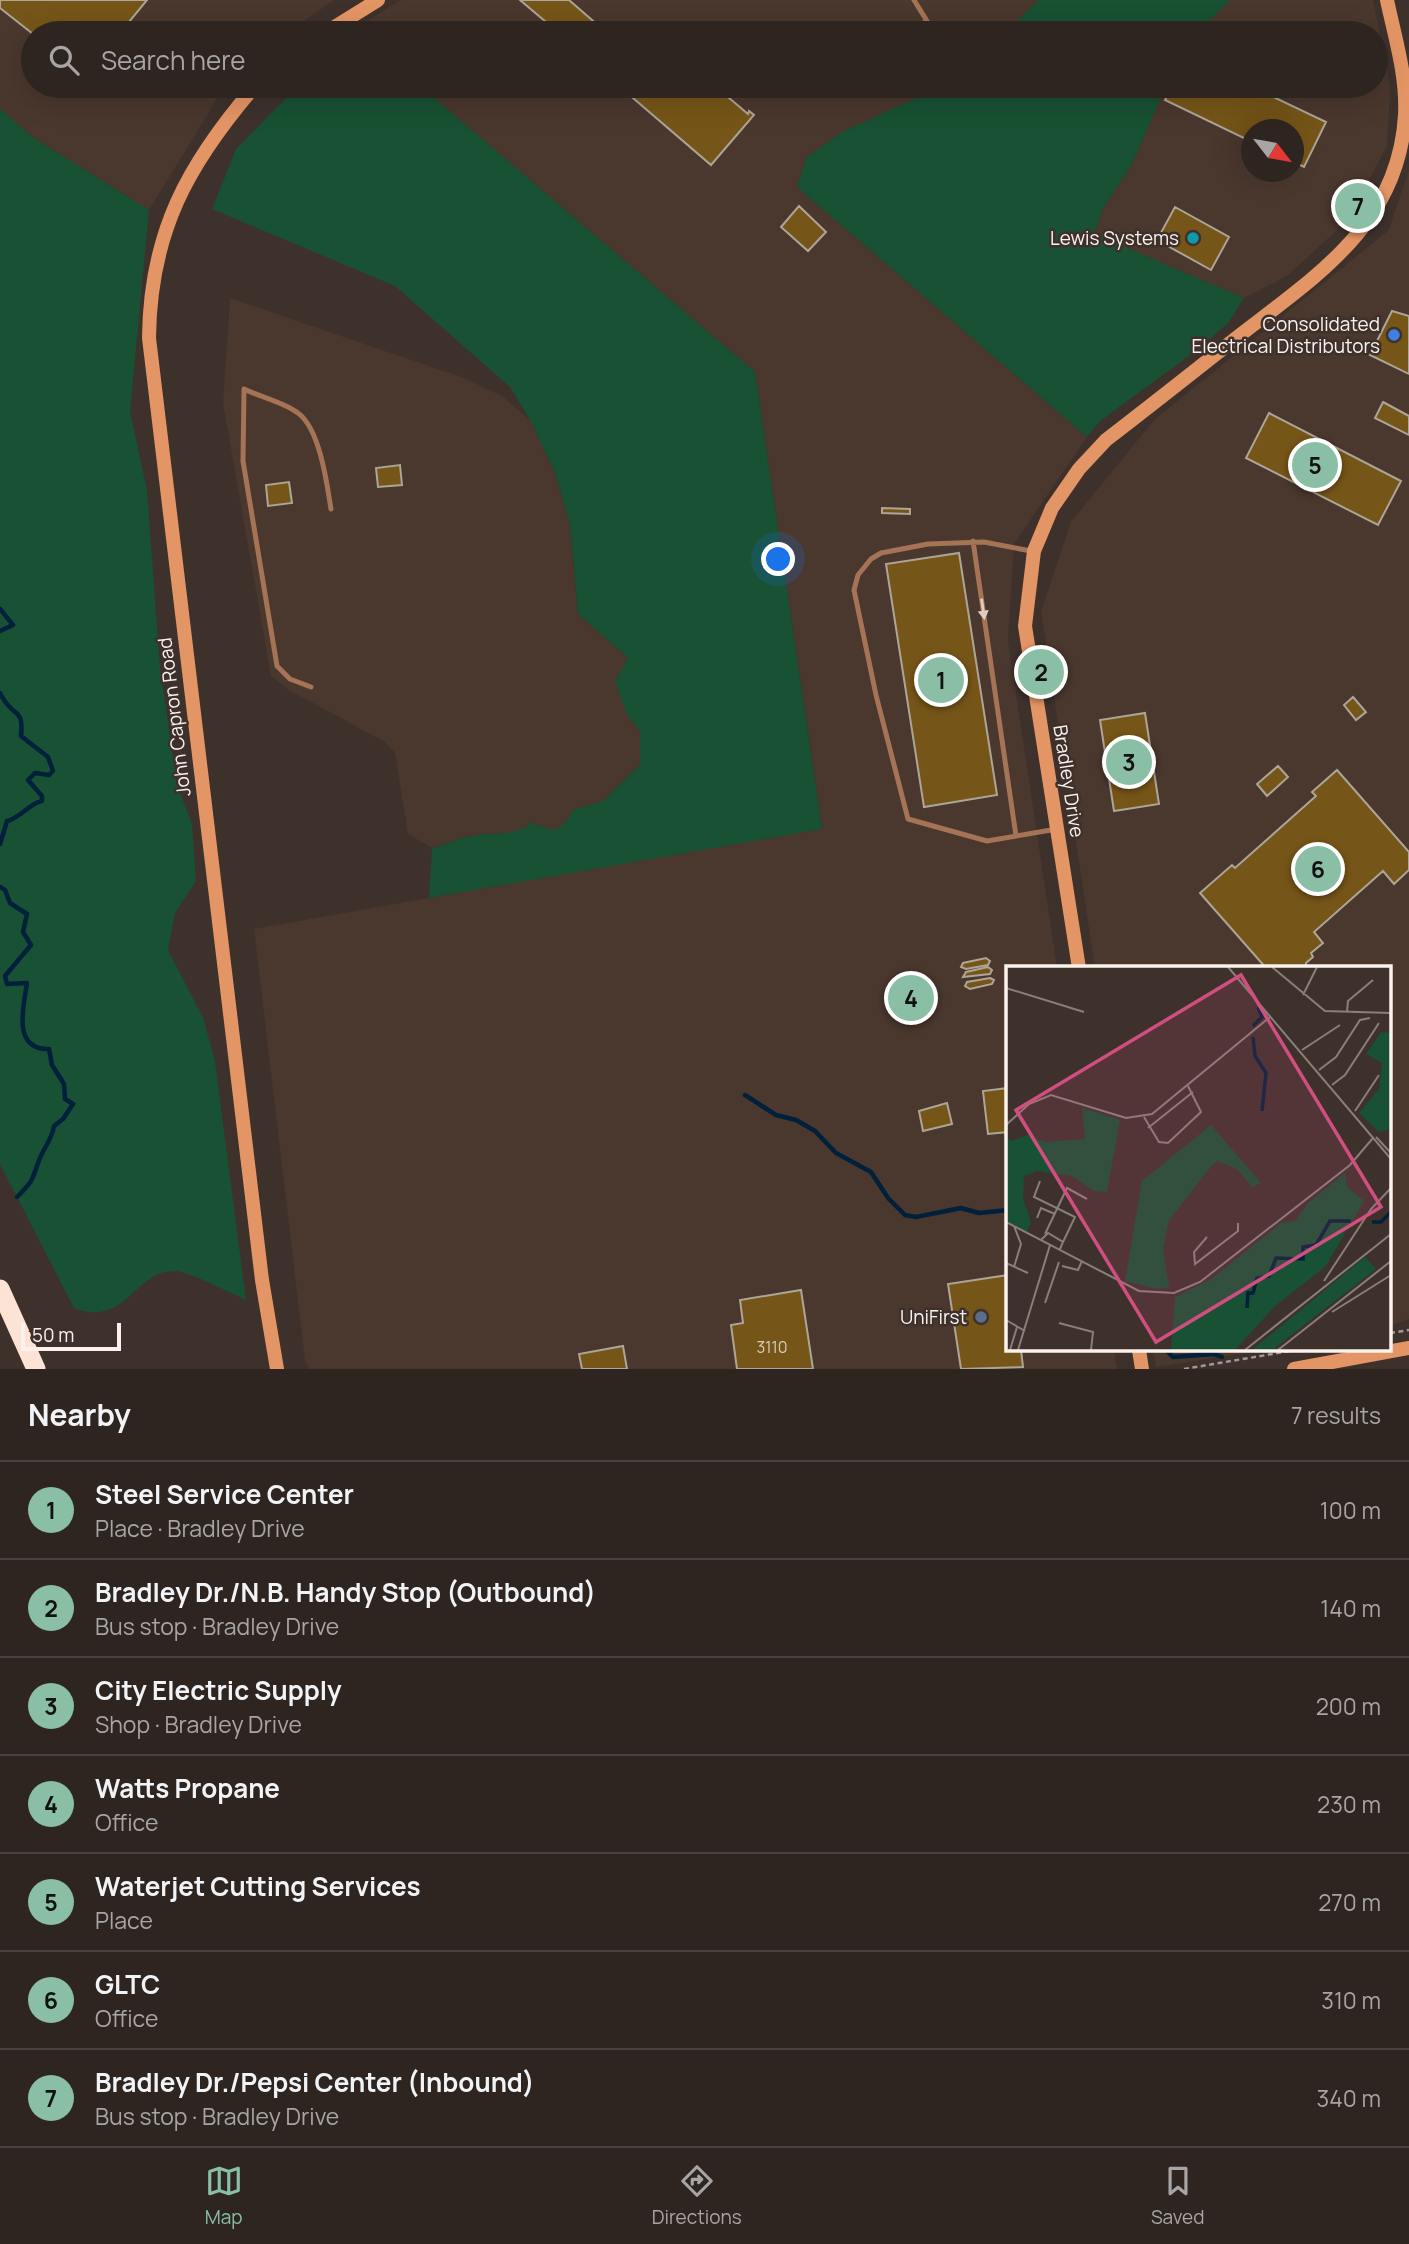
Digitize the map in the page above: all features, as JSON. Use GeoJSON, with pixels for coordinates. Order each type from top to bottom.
{"type":"FeatureCollection","features":[{"type":"Feature","properties":{"kind":"highway"},"geometry":{"type":"LineString","coordinates":[[0,1289],[36,1369]]}},
{"type":"Feature","properties":{"kind":"street"},"geometry":{"type":"LineString","coordinates":[[344,21],[378,0]]}},
{"type":"Feature","properties":{"kind":"street","name":"Bradley Drive"},"geometry":{"type":"LineString","coordinates":[[1079,966],[1025,625],[1034,551],[1052,508],[1079,469],[1106,440],[1331,264],[1364,229],[1385,195],[1399,155],[1405,116],[1403,75],[1387,0]]}},
{"type":"Feature","properties":{"kind":"street","name":"John Capron Road"},"geometry":{"type":"LineString","coordinates":[[245,98],[221,125],[200,157],[169,215],[150,300],[149,338],[260,1266],[277,1369]]}},
{"type":"Feature","properties":{"kind":"street"},"geometry":{"type":"LineString","coordinates":[[1294,1369],[1387,1352]]}},
{"type":"Feature","properties":{"kind":"lane"},"geometry":{"type":"LineString","coordinates":[[914,0],[927,21]]}},
{"type":"Feature","properties":{"kind":"lane"},"geometry":{"type":"LineString","coordinates":[[311,687],[290,678],[277,666],[243,461],[244,389],[300,414],[325,467],[331,509]]}},
{"type":"Feature","properties":{"kind":"lane"},"geometry":{"type":"LineString","coordinates":[[1034,551],[974,541],[928,544],[881,553],[865,565],[854,590],[876,695],[908,819],[987,842],[1057,828]]}},
{"type":"Feature","properties":{"kind":"lane"},"geometry":{"type":"LineString","coordinates":[[974,541],[1016,836]]}},
{"type":"Feature","properties":{"kind":"path"},"geometry":{"type":"LineString","coordinates":[[1185,1369],[1284,1352]]}},
{"type":"Feature","properties":{"kind":"shaded area"},"geometry":{"type":"Polygon","coordinates":[[[0,0],[334,0],[303,21],[21,21],[21,98],[218,98],[149,210],[34,138],[0,109],[0,0]]]}},
{"type":"Feature","properties":{"kind":"shaded area"},"geometry":{"type":"Polygon","coordinates":[[[401,0],[1039,0],[1017,21],[367,21],[401,0]]]}},
{"type":"Feature","properties":{"kind":"shaded area"},"geometry":{"type":"Polygon","coordinates":[[[1230,0],[1373,0],[1377,21],[1209,21],[1230,0]]]}},
{"type":"Feature","properties":{"kind":"shaded area"},"geometry":{"type":"Polygon","coordinates":[[[1388,77],[1390,87],[1387,146],[1347,221],[1287,276],[1244,298],[1093,234],[1103,208],[1132,164],[1161,98],[1388,98],[1388,77]]]}},
{"type":"Feature","properties":{"kind":"shaded area"},"geometry":{"type":"Polygon","coordinates":[[[434,98],[917,98],[842,132],[806,158],[797,187],[1087,437],[1014,544],[1008,640],[1057,966],[1006,966],[1006,1352],[1114,1352],[1117,1369],[310,1369],[305,1360],[254,929],[822,828],[755,372],[434,98]]]}},
{"type":"Feature","properties":{"kind":"shaded area"},"geometry":{"type":"Polygon","coordinates":[[[1409,170],[1409,1319],[1392,1325],[1392,966],[1095,966],[1041,611],[1071,522],[1154,420],[1389,230],[1409,170]]]}},
{"type":"Feature","properties":{"kind":"shaded area"},"geometry":{"type":"Polygon","coordinates":[[[230,298],[464,378],[502,396],[530,420],[554,470],[570,524],[578,614],[628,658],[627,715],[640,731],[640,765],[603,801],[573,810],[565,823],[554,831],[531,823],[521,831],[499,835],[472,835],[432,848],[408,834],[395,753],[385,742],[289,690],[271,676],[223,403],[230,298]]]}},
{"type":"Feature","properties":{"kind":"shaded area"},"geometry":{"type":"Polygon","coordinates":[[[1153,1352],[1252,1352],[1156,1367],[1153,1352]]]}},
{"type":"Feature","properties":{"kind":"green space"},"geometry":{"type":"Polygon","coordinates":[[[1039,0],[1230,0],[1209,21],[1017,21],[1039,0]]]}},
{"type":"Feature","properties":{"kind":"green space"},"geometry":{"type":"Polygon","coordinates":[[[286,98],[434,98],[755,372],[822,829],[429,898],[432,848],[466,837],[517,831],[531,823],[554,830],[565,823],[573,810],[603,801],[640,765],[640,731],[627,715],[615,681],[628,658],[578,614],[570,524],[554,470],[530,420],[510,387],[395,286],[212,209],[236,149],[286,98]]]}},
{"type":"Feature","properties":{"kind":"green space"},"geometry":{"type":"Polygon","coordinates":[[[917,98],[1161,98],[1132,164],[1103,208],[1094,234],[1244,298],[1228,323],[1197,350],[1100,421],[1087,437],[797,187],[806,158],[842,132],[917,98]]]}},
{"type":"Feature","properties":{"kind":"green space"},"geometry":{"type":"Polygon","coordinates":[[[0,109],[34,138],[149,210],[130,412],[147,490],[160,668],[177,785],[192,824],[196,881],[175,913],[168,950],[204,1020],[215,1062],[246,1300],[175,1271],[161,1273],[149,1279],[118,1305],[106,1311],[92,1312],[74,1308],[0,1164],[0,109]]]}},
{"type":"Feature","properties":{"kind":"building"},"geometry":{"type":"Polygon","coordinates":[[[0,0],[147,0],[130,21],[21,21],[21,25],[0,8],[0,0]]]}},
{"type":"Feature","properties":{"kind":"building"},"geometry":{"type":"Polygon","coordinates":[[[520,0],[569,0],[593,21],[545,21],[520,0]]]}},
{"type":"Feature","properties":{"kind":"building"},"geometry":{"type":"Polygon","coordinates":[[[633,98],[729,98],[748,114],[749,111],[754,115],[711,165],[633,98]]]}},
{"type":"Feature","properties":{"kind":"building"},"geometry":{"type":"Polygon","coordinates":[[[1275,98],[1326,122],[1304,167],[1304,119],[1241,119],[1241,137],[1165,100],[1275,98]]]}},
{"type":"Feature","properties":{"kind":"building"},"geometry":{"type":"Polygon","coordinates":[[[799,206],[826,232],[808,251],[781,227],[799,206]]]}},
{"type":"Feature","properties":{"kind":"building","name":"Lewis Systems"},"geometry":{"type":"Polygon","coordinates":[[[1175,207],[1229,237],[1211,270],[1157,240],[1175,207]]]}},
{"type":"Feature","properties":{"kind":"building","name":"Consolidated Electrical Distributors"},"geometry":{"type":"Polygon","coordinates":[[[1392,311],[1409,316],[1409,374],[1370,355],[1392,311]]]}},
{"type":"Feature","properties":{"kind":"building"},"geometry":{"type":"Polygon","coordinates":[[[1383,402],[1409,416],[1409,435],[1375,418],[1383,402]]]}},
{"type":"Feature","properties":{"kind":"building"},"geometry":{"type":"Polygon","coordinates":[[[1269,413],[1401,481],[1378,525],[1246,458],[1269,413]]]}},
{"type":"Feature","properties":{"kind":"building"},"geometry":{"type":"Polygon","coordinates":[[[400,465],[402,485],[378,487],[376,468],[400,465]]]}},
{"type":"Feature","properties":{"kind":"building"},"geometry":{"type":"Polygon","coordinates":[[[289,482],[292,503],[268,506],[266,485],[289,482]]]}},
{"type":"Feature","properties":{"kind":"building"},"geometry":{"type":"Polygon","coordinates":[[[882,508],[910,509],[910,514],[882,513],[882,508]]]}},
{"type":"Feature","properties":{"kind":"building"},"geometry":{"type":"Polygon","coordinates":[[[959,553],[997,795],[924,807],[886,564],[959,553]]]}},
{"type":"Feature","properties":{"kind":"building"},"geometry":{"type":"Polygon","coordinates":[[[1353,697],[1366,712],[1356,720],[1344,705],[1353,697]]]}},
{"type":"Feature","properties":{"kind":"building"},"geometry":{"type":"Polygon","coordinates":[[[1145,713],[1159,804],[1114,811],[1100,720],[1145,713]]]}},
{"type":"Feature","properties":{"kind":"building"},"geometry":{"type":"Polygon","coordinates":[[[1278,766],[1288,777],[1267,796],[1257,784],[1278,766]]]}},
{"type":"Feature","properties":{"kind":"building"},"geometry":{"type":"Polygon","coordinates":[[[1337,770],[1409,852],[1409,870],[1394,884],[1383,871],[1314,932],[1323,943],[1311,953],[1313,957],[1306,966],[1264,966],[1200,893],[1232,865],[1235,868],[1316,796],[1312,792],[1337,770]]]}},
{"type":"Feature","properties":{"kind":"building"},"geometry":{"type":"Polygon","coordinates":[[[986,958],[990,961],[988,965],[966,969],[961,967],[963,963],[986,958]]]}},
{"type":"Feature","properties":{"kind":"building"},"geometry":{"type":"Polygon","coordinates":[[[988,967],[992,970],[990,974],[963,977],[966,972],[988,967]]]}},
{"type":"Feature","properties":{"kind":"building"},"geometry":{"type":"Polygon","coordinates":[[[990,978],[994,980],[992,984],[970,989],[965,986],[967,982],[990,978]]]}},
{"type":"Feature","properties":{"kind":"building"},"geometry":{"type":"Polygon","coordinates":[[[920,991],[922,1002],[903,1005],[901,994],[920,991]]]}},
{"type":"Feature","properties":{"kind":"building"},"geometry":{"type":"Polygon","coordinates":[[[1006,1088],[1006,1132],[988,1134],[983,1091],[1006,1088]]]}},
{"type":"Feature","properties":{"kind":"building"},"geometry":{"type":"Polygon","coordinates":[[[947,1103],[952,1124],[923,1131],[919,1111],[947,1103]]]}},
{"type":"Feature","properties":{"kind":"building","name":"UniFirst"},"geometry":{"type":"Polygon","coordinates":[[[1006,1275],[1006,1352],[1021,1352],[1023,1367],[961,1369],[948,1284],[1006,1275]]]}},
{"type":"Feature","properties":{"kind":"building"},"geometry":{"type":"Polygon","coordinates":[[[801,1290],[813,1369],[737,1369],[731,1325],[743,1323],[740,1300],[801,1290]]]}},
{"type":"Feature","properties":{"kind":"building"},"geometry":{"type":"Polygon","coordinates":[[[623,1346],[627,1369],[582,1369],[579,1354],[623,1346]]]}},
{"type":"Feature","properties":{"kind":"waterway"},"geometry":{"type":"LineString","coordinates":[[0,609],[13,625],[0,631]]}},
{"type":"Feature","properties":{"kind":"waterway"},"geometry":{"type":"LineString","coordinates":[[0,693],[21,720],[21,736],[48,757],[53,771],[49,775],[35,773],[28,780],[42,796],[42,801],[7,821],[0,844]]}},
{"type":"Feature","properties":{"kind":"waterway"},"geometry":{"type":"LineString","coordinates":[[0,887],[5,890],[10,903],[27,914],[23,932],[31,945],[5,976],[7,984],[27,983],[23,1014],[25,1034],[29,1042],[49,1049],[52,1065],[64,1084],[65,1099],[73,1104],[63,1119],[54,1126],[32,1179],[17,1197]]}},
{"type":"Feature","properties":{"kind":"waterway"},"geometry":{"type":"LineString","coordinates":[[745,1095],[776,1115],[796,1120],[815,1131],[836,1153],[871,1172],[888,1198],[905,1215],[916,1217],[961,1208],[979,1213],[1006,1210]]}},
{"type":"Feature","properties":{"kind":"waterway"},"geometry":{"type":"LineString","coordinates":[[1168,1352],[1173,1357],[1214,1354],[1222,1357]]}},
{"type":"Feature","properties":{"kind":"place","name":"Bradley Dr./Pepsi Center (Inbound)"},"geometry":{"type":"Point","coordinates":[1358,206]}},
{"type":"Feature","properties":{"kind":"place","name":"Lewis Systems"},"geometry":{"type":"Point","coordinates":[1193,238]}},
{"type":"Feature","properties":{"kind":"place","name":"Consolidated Electrical Distributors"},"geometry":{"type":"Point","coordinates":[1394,335]}},
{"type":"Feature","properties":{"kind":"place","name":"Waterjet Cutting Services"},"geometry":{"type":"Point","coordinates":[1315,465]}},
{"type":"Feature","properties":{"kind":"place","name":"Bradley Dr./N.B. Handy Stop (Outbound)"},"geometry":{"type":"Point","coordinates":[1041,672]}},
{"type":"Feature","properties":{"kind":"place","name":"Steel Service Center"},"geometry":{"type":"Point","coordinates":[941,680]}},
{"type":"Feature","properties":{"kind":"place","name":"City Electric Supply"},"geometry":{"type":"Point","coordinates":[1129,762]}},
{"type":"Feature","properties":{"kind":"place","name":"GLTC"},"geometry":{"type":"Point","coordinates":[1318,869]}},
{"type":"Feature","properties":{"kind":"place","name":"Watts Propane"},"geometry":{"type":"Point","coordinates":[911,998]}},
{"type":"Feature","properties":{"kind":"place","name":"UniFirst"},"geometry":{"type":"Point","coordinates":[981,1317]}}]}
